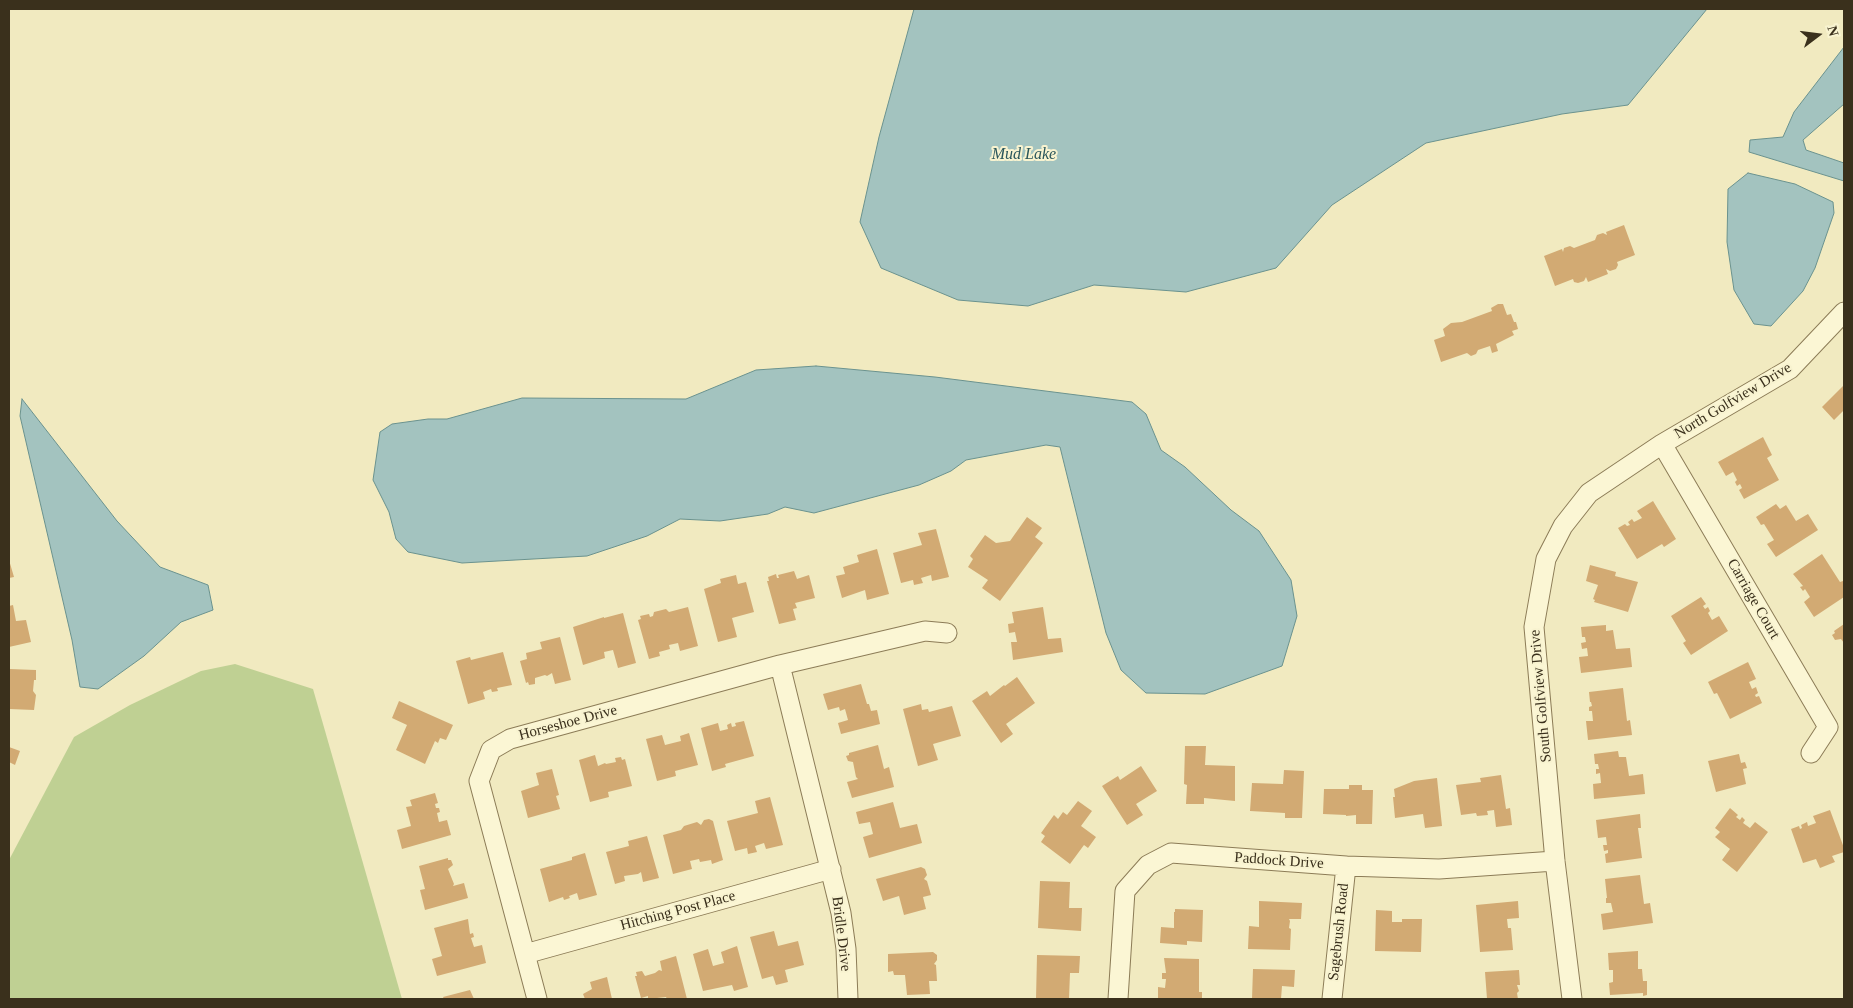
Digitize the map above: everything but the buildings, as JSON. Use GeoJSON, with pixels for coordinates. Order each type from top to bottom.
{"type":"FeatureCollection","features":[{"type":"Feature","properties":{"kind":"street","name":"North Golfview Drive"},"geometry":{"type":"LineString","coordinates":[[1662,444],[1790,369],[1844,312]]}},
{"type":"Feature","properties":{"kind":"street","name":"Carriage Court"},"geometry":{"type":"LineString","coordinates":[[1662,444],[1828,727],[1811,753]]}},
{"type":"Feature","properties":{"kind":"street","name":"South Golfview Drive"},"geometry":{"type":"LineString","coordinates":[[1572,999],[1555,861],[1534,627],[1546,559],[1563,526],[1589,494],[1662,444]]}},
{"type":"Feature","properties":{"kind":"street","name":"Horseshoe Drive"},"geometry":{"type":"LineString","coordinates":[[537,999],[480,781],[491,750],[510,739],[780,665],[925,631],[947,633]]}},
{"type":"Feature","properties":{"kind":"street"},"geometry":{"type":"LineString","coordinates":[[780,665],[831,869]]}},
{"type":"Feature","properties":{"kind":"street","name":"Paddock Drive"},"geometry":{"type":"LineString","coordinates":[[1118,999],[1125,891],[1148,865],[1171,853],[1346,866],[1439,869],[1555,861]]}},
{"type":"Feature","properties":{"kind":"street","name":"Sagebrush Road"},"geometry":{"type":"LineString","coordinates":[[1332,999],[1346,866]]}},
{"type":"Feature","properties":{"kind":"street","name":"Hitching Post Place"},"geometry":{"type":"LineString","coordinates":[[526,954],[831,869]]}},
{"type":"Feature","properties":{"kind":"street","name":"Bridle Drive"},"geometry":{"type":"LineString","coordinates":[[831,869],[841,913],[846,949],[848,999]]}},
{"type":"Feature","properties":{"kind":"green space"},"geometry":{"type":"Polygon","coordinates":[[[235,664],[313,689],[402,999],[9,999],[9,860],[74,737],[130,705],[201,671],[235,664]]]}},
{"type":"Feature","properties":{"kind":"water","name":"Mud Lake"},"geometry":{"type":"Polygon","coordinates":[[[914,9],[1707,9],[1628,105],[1562,114],[1426,143],[1332,205],[1276,268],[1186,292],[1094,285],[1028,306],[958,300],[881,268],[860,222],[879,137],[914,9]]]}},
{"type":"Feature","properties":{"kind":"water"},"geometry":{"type":"Polygon","coordinates":[[[1844,47],[1844,104],[1803,140],[1806,150],[1844,163],[1844,181],[1749,152],[1750,140],[1783,137],[1794,112],[1844,47]]]}},
{"type":"Feature","properties":{"kind":"water"},"geometry":{"type":"Polygon","coordinates":[[[1748,173],[1795,184],[1833,202],[1834,213],[1815,268],[1803,291],[1771,326],[1754,324],[1734,290],[1727,242],[1728,189],[1748,173]]]}},
{"type":"Feature","properties":{"kind":"water"},"geometry":{"type":"Polygon","coordinates":[[[816,366],[935,377],[1132,402],[1146,414],[1161,450],[1185,467],[1231,510],[1259,531],[1291,580],[1297,616],[1282,666],[1205,694],[1146,693],[1121,670],[1106,633],[1060,447],[1046,445],[966,460],[951,471],[919,485],[814,513],[785,507],[768,514],[720,521],[680,519],[647,536],[587,556],[462,563],[408,552],[396,539],[389,512],[373,480],[380,432],[392,424],[428,419],[447,419],[522,398],[686,399],[756,370],[816,366]]]}},
{"type":"Feature","properties":{"kind":"water"},"geometry":{"type":"Polygon","coordinates":[[[22,399],[117,521],[160,567],[208,585],[213,610],[181,622],[144,656],[98,689],[80,687],[72,640],[20,416],[22,399]]]}}]}
